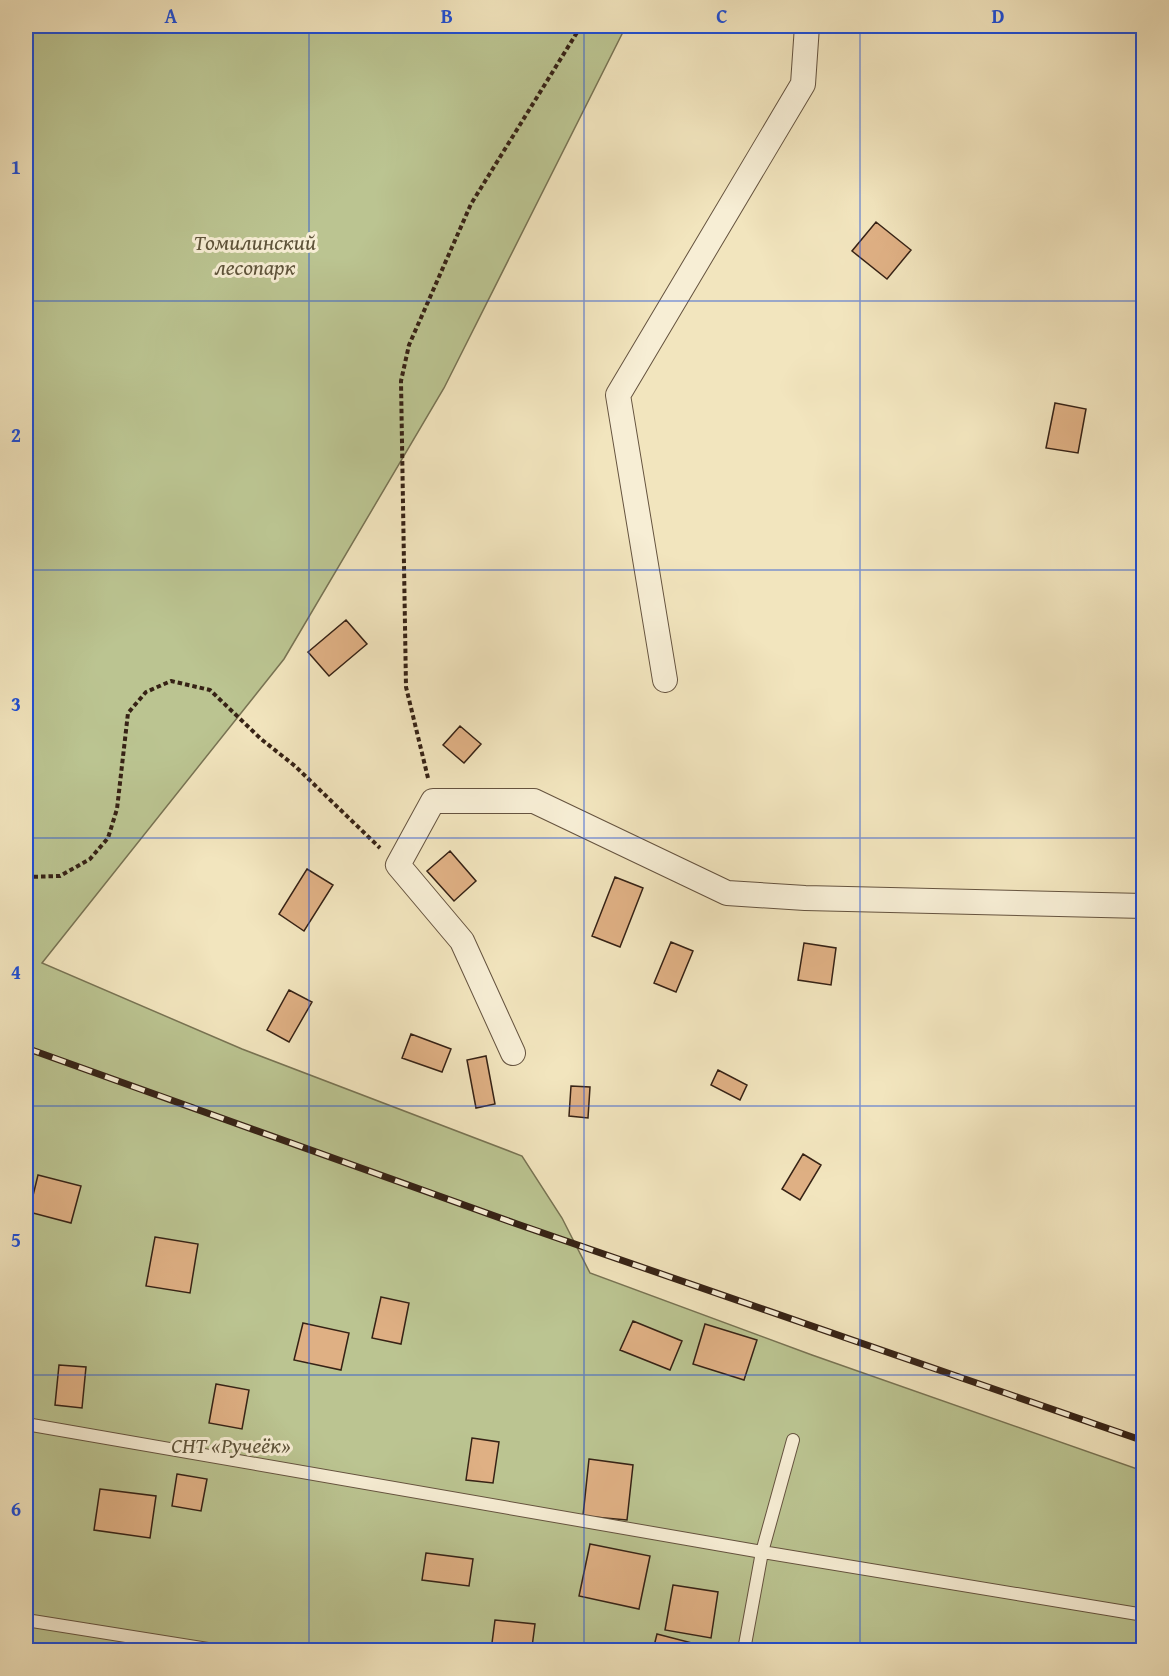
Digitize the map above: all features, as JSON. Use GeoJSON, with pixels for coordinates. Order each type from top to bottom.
{"type":"FeatureCollection","features":[{"type":"Feature","properties":{"kind":"street"},"geometry":{"type":"LineString","coordinates":[[665,680],[618,395],[803,84],[807,26]]}},
{"type":"Feature","properties":{"kind":"street"},"geometry":{"type":"LineString","coordinates":[[513,1053],[462,941],[398,866],[433,801],[534,801],[727,893],[805,898],[1143,906]]}},
{"type":"Feature","properties":{"kind":"lane"},"geometry":{"type":"LineString","coordinates":[[26,1424],[762,1552],[1143,1615]]}},
{"type":"Feature","properties":{"kind":"lane"},"geometry":{"type":"LineString","coordinates":[[744,1650],[762,1552],[793,1440]]}},
{"type":"Feature","properties":{"kind":"lane"},"geometry":{"type":"LineString","coordinates":[[26,1620],[214,1650]]}},
{"type":"Feature","properties":{"kind":"path"},"geometry":{"type":"LineString","coordinates":[[433,801],[406,687],[401,381],[409,345],[471,204],[582,26]]}},
{"type":"Feature","properties":{"kind":"path"},"geometry":{"type":"LineString","coordinates":[[26,877],[60,876],[90,859],[108,838],[117,810],[128,713],[146,692],[171,681],[210,690],[261,739],[295,766],[398,866]]}},
{"type":"Feature","properties":{"kind":"green space"},"geometry":{"type":"Polygon","coordinates":[[[26,26],[626,26],[444,388],[284,659],[42,963],[242,1049],[522,1156],[562,1218],[590,1273],[812,1355],[1143,1471],[1143,1650],[26,1650],[26,26]]]}},
{"type":"Feature","properties":{"kind":"building"},"geometry":{"type":"Polygon","coordinates":[[[876,222],[911,250],[887,279],[852,251],[876,222]]]}},
{"type":"Feature","properties":{"kind":"building"},"geometry":{"type":"Polygon","coordinates":[[[1055,403],[1086,409],[1078,453],[1046,448],[1055,403]]]}},
{"type":"Feature","properties":{"kind":"building"},"geometry":{"type":"Polygon","coordinates":[[[346,620],[367,644],[329,676],[308,652],[346,620]]]}},
{"type":"Feature","properties":{"kind":"building"},"geometry":{"type":"Polygon","coordinates":[[[460,726],[481,744],[464,763],[443,745],[460,726]]]}},
{"type":"Feature","properties":{"kind":"building"},"geometry":{"type":"Polygon","coordinates":[[[450,851],[476,881],[454,901],[427,871],[450,851]]]}},
{"type":"Feature","properties":{"kind":"building"},"geometry":{"type":"Polygon","coordinates":[[[307,869],[333,885],[304,931],[279,914],[307,869]]]}},
{"type":"Feature","properties":{"kind":"building"},"geometry":{"type":"Polygon","coordinates":[[[615,877],[643,888],[620,947],[592,936],[615,877]]]}},
{"type":"Feature","properties":{"kind":"building"},"geometry":{"type":"Polygon","coordinates":[[[671,942],[693,951],[676,992],[654,983],[671,942]]]}},
{"type":"Feature","properties":{"kind":"building"},"geometry":{"type":"Polygon","coordinates":[[[804,943],[836,948],[831,985],[798,980],[804,943]]]}},
{"type":"Feature","properties":{"kind":"building"},"geometry":{"type":"Polygon","coordinates":[[[289,990],[312,1002],[289,1042],[267,1030],[289,990]]]}},
{"type":"Feature","properties":{"kind":"building"},"geometry":{"type":"Polygon","coordinates":[[[411,1034],[451,1049],[442,1072],[402,1058],[411,1034]]]}},
{"type":"Feature","properties":{"kind":"building"},"geometry":{"type":"Polygon","coordinates":[[[486,1056],[495,1104],[476,1108],[467,1060],[486,1056]]]}},
{"type":"Feature","properties":{"kind":"building"},"geometry":{"type":"Polygon","coordinates":[[[718,1070],[747,1085],[740,1100],[711,1085],[718,1070]]]}},
{"type":"Feature","properties":{"kind":"building"},"geometry":{"type":"Polygon","coordinates":[[[571,1086],[590,1087],[588,1118],[569,1116],[571,1086]]]}},
{"type":"Feature","properties":{"kind":"building"},"geometry":{"type":"Polygon","coordinates":[[[803,1154],[821,1165],[800,1200],[782,1189],[803,1154]]]}},
{"type":"Feature","properties":{"kind":"building"},"geometry":{"type":"Polygon","coordinates":[[[38,1175],[81,1186],[71,1223],[29,1212],[38,1175]]]}},
{"type":"Feature","properties":{"kind":"building"},"geometry":{"type":"Polygon","coordinates":[[[155,1237],[198,1244],[190,1293],[146,1286],[155,1237]]]}},
{"type":"Feature","properties":{"kind":"building"},"geometry":{"type":"Polygon","coordinates":[[[381,1297],[409,1303],[401,1344],[372,1338],[381,1297]]]}},
{"type":"Feature","properties":{"kind":"building"},"geometry":{"type":"Polygon","coordinates":[[[633,1321],[682,1341],[670,1370],[620,1350],[633,1321]]]}},
{"type":"Feature","properties":{"kind":"building"},"geometry":{"type":"Polygon","coordinates":[[[303,1323],[349,1333],[341,1370],[294,1360],[303,1323]]]}},
{"type":"Feature","properties":{"kind":"building"},"geometry":{"type":"Polygon","coordinates":[[[705,1324],[757,1340],[744,1380],[693,1364],[705,1324]]]}},
{"type":"Feature","properties":{"kind":"building"},"geometry":{"type":"Polygon","coordinates":[[[59,1365],[86,1367],[82,1408],[55,1405],[59,1365]]]}},
{"type":"Feature","properties":{"kind":"building"},"geometry":{"type":"Polygon","coordinates":[[[216,1384],[249,1390],[242,1429],[209,1423],[216,1384]]]}},
{"type":"Feature","properties":{"kind":"building"},"geometry":{"type":"Polygon","coordinates":[[[472,1438],[499,1442],[493,1483],[466,1480],[472,1438]]]}},
{"type":"Feature","properties":{"kind":"building"},"geometry":{"type":"Polygon","coordinates":[[[589,1459],[633,1465],[627,1520],[583,1516],[589,1459]]]}},
{"type":"Feature","properties":{"kind":"building"},"geometry":{"type":"Polygon","coordinates":[[[177,1474],[207,1479],[201,1511],[172,1506],[177,1474]]]}},
{"type":"Feature","properties":{"kind":"building"},"geometry":{"type":"Polygon","coordinates":[[[100,1489],[156,1496],[150,1538],[94,1530],[100,1489]]]}},
{"type":"Feature","properties":{"kind":"building"},"geometry":{"type":"Polygon","coordinates":[[[590,1544],[650,1556],[639,1609],[579,1596],[590,1544]]]}},
{"type":"Feature","properties":{"kind":"building"},"geometry":{"type":"Polygon","coordinates":[[[426,1553],[473,1559],[469,1586],[422,1580],[426,1553]]]}},
{"type":"Feature","properties":{"kind":"building"},"geometry":{"type":"Polygon","coordinates":[[[673,1585],[718,1592],[711,1638],[665,1630],[673,1585]]]}},
{"type":"Feature","properties":{"kind":"building"},"geometry":{"type":"Polygon","coordinates":[[[495,1620],[535,1624],[532,1647],[492,1643],[495,1620]]]}},
{"type":"Feature","properties":{"kind":"building"},"geometry":{"type":"Polygon","coordinates":[[[657,1634],[692,1643],[690,1650],[653,1650],[657,1634]]]}},
{"type":"Feature","properties":{"kind":"railway"},"geometry":{"type":"LineString","coordinates":[[26,1048],[517,1224],[1144,1441]]}},
{"type":"Feature","properties":{"kind":"park label","name":"Томилинский лесопарк"},"geometry":{"type":"Point","coordinates":[255,254]}},
{"type":"Feature","properties":{"kind":"park label","name":"СНТ «Ручеёк»"},"geometry":{"type":"Point","coordinates":[231,1445]}}]}
